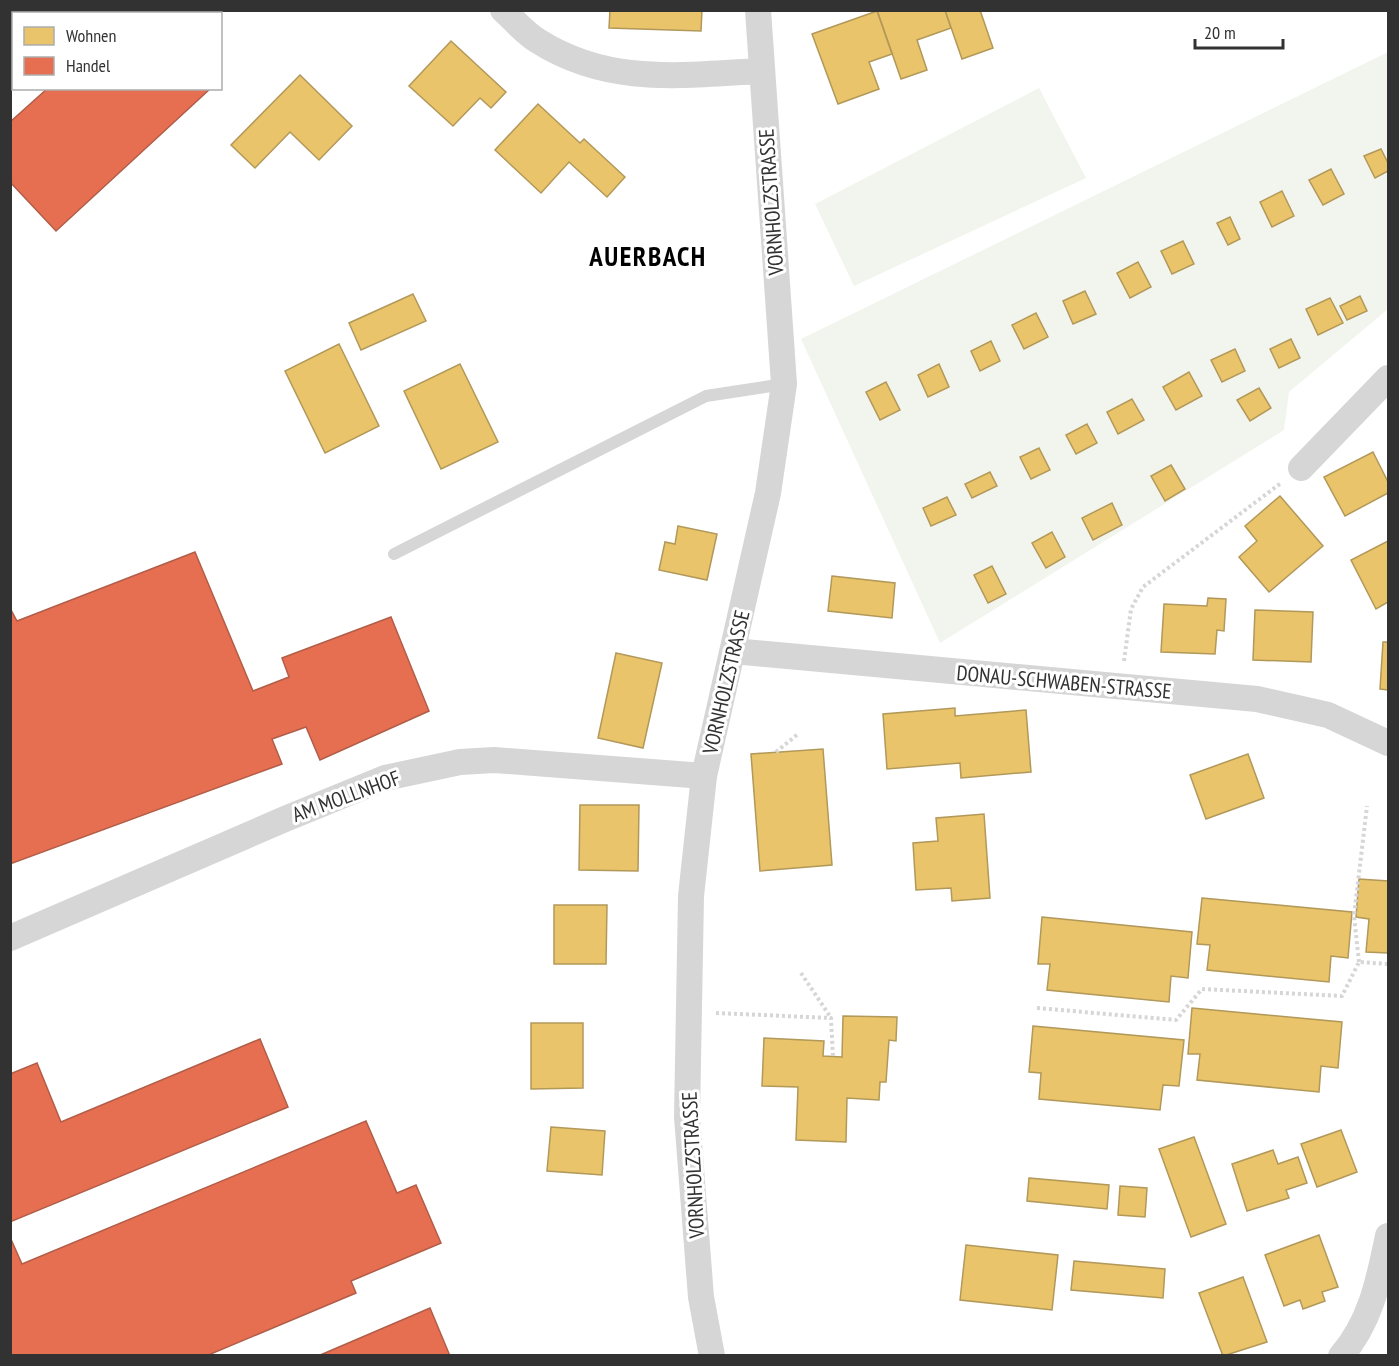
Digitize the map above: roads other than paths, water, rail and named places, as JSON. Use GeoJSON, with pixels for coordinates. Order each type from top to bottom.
{"type":"FeatureCollection","features":[{"type":"Feature","properties":{"kind":"street"},"geometry":{"type":"LineString","coordinates":[[503,10],[537,40],[588,65],[653,77],[761,71]]}},
{"type":"Feature","properties":{"kind":"street","name":"VORNHOLZSTRASSE"},"geometry":{"type":"LineString","coordinates":[[712,1356],[701,1297],[687,1117],[691,896],[704,776],[768,493],[784,384],[758,10]]}},
{"type":"Feature","properties":{"kind":"street"},"geometry":{"type":"LineString","coordinates":[[1301,468],[1389,378]]}},
{"type":"Feature","properties":{"kind":"street","name":"DONAU-SCHWABEN-STRASSE"},"geometry":{"type":"LineString","coordinates":[[734,651],[1257,699],[1328,716],[1389,743]]}},
{"type":"Feature","properties":{"kind":"street","name":"AM MOLLNHOF"},"geometry":{"type":"LineString","coordinates":[[10,938],[385,778],[460,762],[494,760],[704,776]]}},
{"type":"Feature","properties":{"kind":"street"},"geometry":{"type":"LineString","coordinates":[[1341,1356],[1367,1316],[1389,1236]]}},
{"type":"Feature","properties":{"kind":"lane"},"geometry":{"type":"LineString","coordinates":[[394,554],[706,396],[784,384]]}},
{"type":"Feature","properties":{"kind":"district","name":"AUERBACH"},"geometry":{"type":"Point","coordinates":[648,256]}}]}
